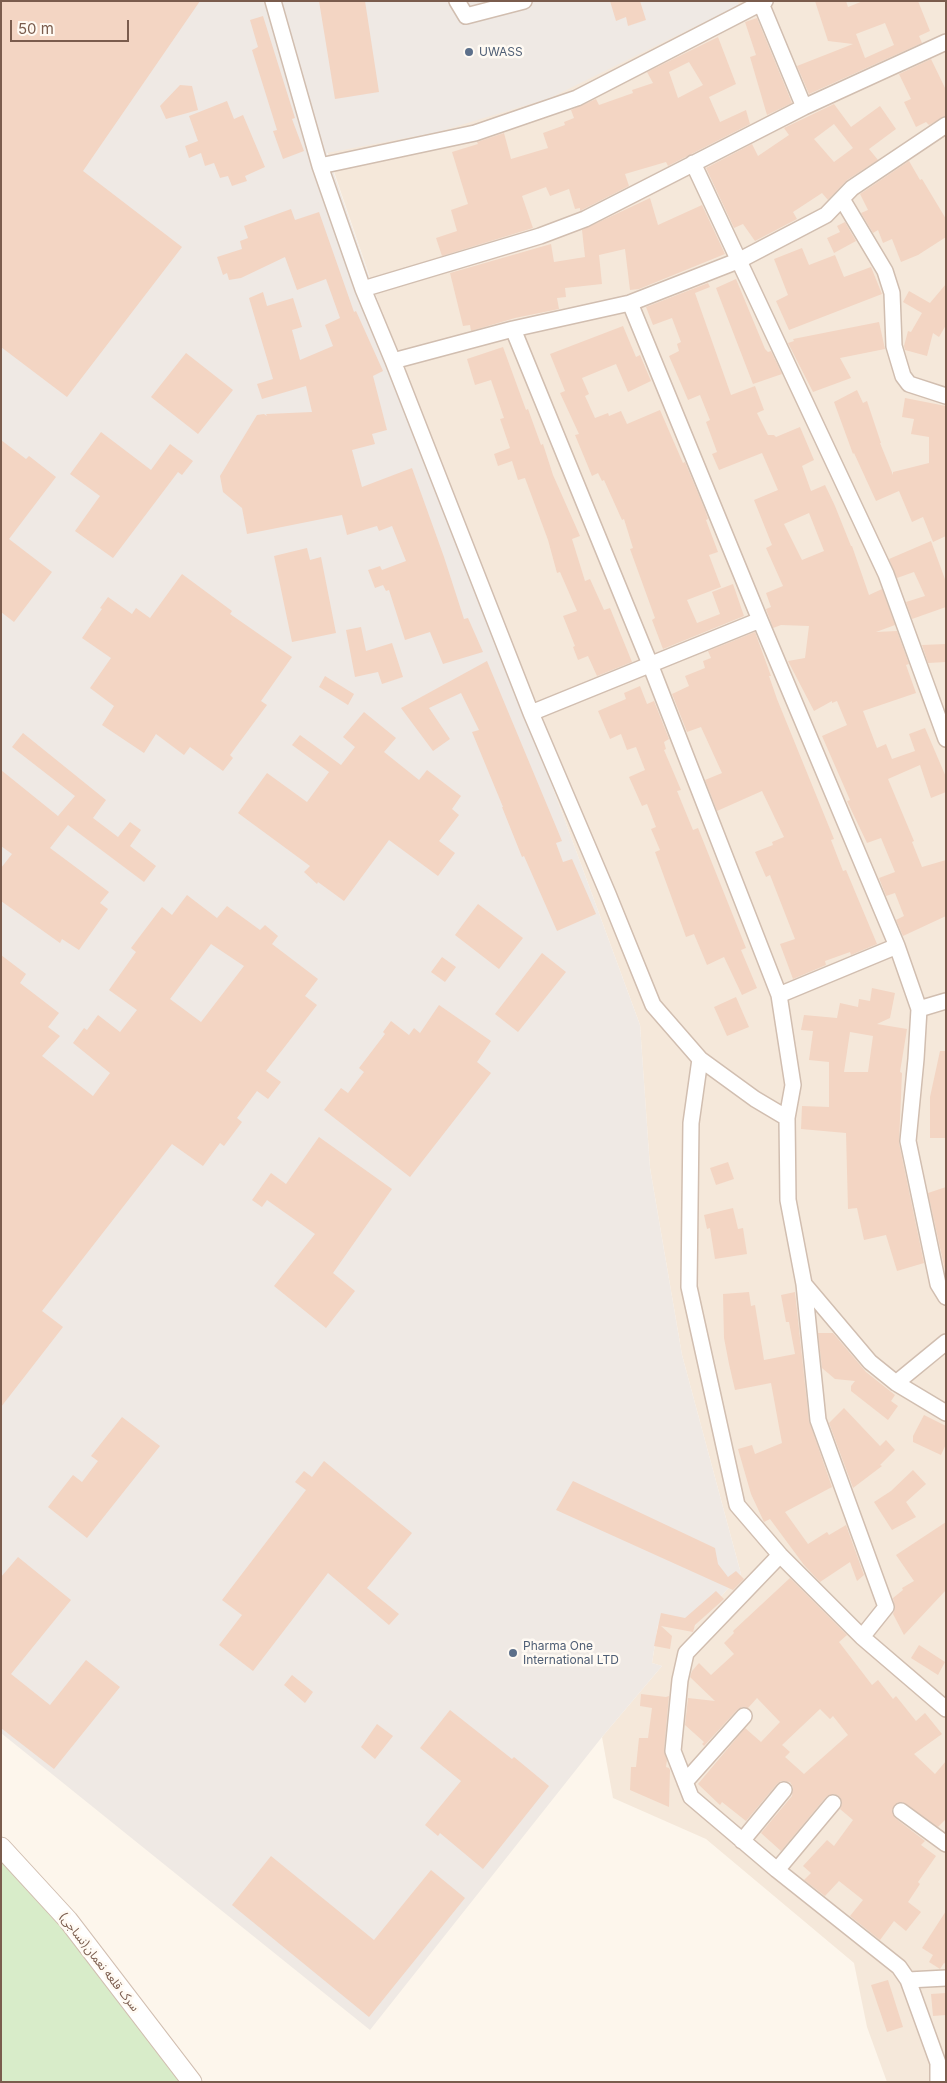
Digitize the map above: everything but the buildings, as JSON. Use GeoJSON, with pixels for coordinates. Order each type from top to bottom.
{"type":"FeatureCollection","features":[{"type":"Feature","properties":{"kind":"street"},"geometry":{"type":"LineString","coordinates":[[273,1],[320,166],[363,289],[531,713],[653,1005],[700,1059],[754,1099],[787,1118]]}},
{"type":"Feature","properties":{"kind":"street"},"geometry":{"type":"LineString","coordinates":[[457,1],[466,16],[524,1]]}},
{"type":"Feature","properties":{"kind":"street"},"geometry":{"type":"LineString","coordinates":[[320,166],[475,133],[577,98],[762,2],[804,108]]}},
{"type":"Feature","properties":{"kind":"street"},"geometry":{"type":"LineString","coordinates":[[363,289],[550,233],[585,219],[804,108],[946,42]]}},
{"type":"Feature","properties":{"kind":"street"},"geometry":{"type":"LineString","coordinates":[[393,361],[513,328],[630,303],[740,260],[826,215],[852,188],[946,125]]}},
{"type":"Feature","properties":{"kind":"street"},"geometry":{"type":"LineString","coordinates":[[693,163],[886,574],[946,740]]}},
{"type":"Feature","properties":{"kind":"street"},"geometry":{"type":"LineString","coordinates":[[842,199],[885,271],[892,293],[894,346],[903,376],[909,384],[946,396]]}},
{"type":"Feature","properties":{"kind":"street"},"geometry":{"type":"LineString","coordinates":[[630,303],[760,620],[897,946],[919,1010],[908,1141],[938,1284],[946,1297]]}},
{"type":"Feature","properties":{"kind":"street"},"geometry":{"type":"LineString","coordinates":[[513,328],[650,664],[779,995],[793,1085],[787,1118],[788,1200],[804,1284],[818,1420],[886,1607],[862,1637]]}},
{"type":"Feature","properties":{"kind":"street"},"geometry":{"type":"LineString","coordinates":[[531,713],[760,620]]}},
{"type":"Feature","properties":{"kind":"street"},"geometry":{"type":"LineString","coordinates":[[779,995],[897,946]]}},
{"type":"Feature","properties":{"kind":"street"},"geometry":{"type":"LineString","coordinates":[[919,1010],[946,1001]]}},
{"type":"Feature","properties":{"kind":"street"},"geometry":{"type":"LineString","coordinates":[[700,1059],[691,1123],[689,1287],[737,1505],[780,1555],[862,1637],[946,1709]]}},
{"type":"Feature","properties":{"kind":"street"},"geometry":{"type":"LineString","coordinates":[[804,1284],[870,1362],[896,1383],[946,1413]]}},
{"type":"Feature","properties":{"kind":"street"},"geometry":{"type":"LineString","coordinates":[[896,1383],[946,1342]]}},
{"type":"Feature","properties":{"kind":"street"},"geometry":{"type":"LineString","coordinates":[[780,1555],[686,1653],[680,1680],[673,1751],[691,1797],[777,1870],[899,1966],[908,1980],[938,2063],[938,2082]]}},
{"type":"Feature","properties":{"kind":"street"},"geometry":{"type":"LineString","coordinates":[[685,1782],[744,1716]]}},
{"type":"Feature","properties":{"kind":"street"},"geometry":{"type":"LineString","coordinates":[[742,1840],[784,1790]]}},
{"type":"Feature","properties":{"kind":"street"},"geometry":{"type":"LineString","coordinates":[[777,1870],[833,1803]]}},
{"type":"Feature","properties":{"kind":"street"},"geometry":{"type":"LineString","coordinates":[[901,1811],[946,1844]]}},
{"type":"Feature","properties":{"kind":"street","name":"سرک قلعه نعمان(نساجی)"},"geometry":{"type":"LineString","coordinates":[[1,1847],[68,1920],[192,2082]]}},
{"type":"Feature","properties":{"kind":"street"},"geometry":{"type":"LineString","coordinates":[[908,1980],[946,1978]]}},
{"type":"Feature","properties":{"kind":"shaded area"},"geometry":{"type":"Polygon","coordinates":[[[1,1],[276,1],[311,105],[278,1],[738,1],[739,5],[550,98],[438,132],[327,153],[422,431],[640,1025],[650,1168],[682,1355],[741,1574],[692,1629],[658,1625],[652,1663],[662,1666],[602,1737],[370,2030],[1,1733],[1,1]]]}},
{"type":"Feature","properties":{"kind":"shaded area"},"geometry":{"type":"Polygon","coordinates":[[[276,1],[946,1],[946,2082],[887,2082],[867,2027],[854,1963],[706,1839],[613,1798],[602,1737],[662,1666],[652,1663],[658,1625],[692,1629],[741,1574],[682,1355],[650,1168],[640,1025],[422,431],[276,1]]]}},
{"type":"Feature","properties":{"kind":"green space"},"geometry":{"type":"Polygon","coordinates":[[[1,1847],[192,2082],[1,2082],[1,1847]]]}},
{"type":"Feature","properties":{"kind":"place","name":"UWASS"},"geometry":{"type":"Point","coordinates":[469,52]}},
{"type":"Feature","properties":{"kind":"place","name":"Pharma One International LTD"},"geometry":{"type":"Point","coordinates":[513,1653]}}]}
